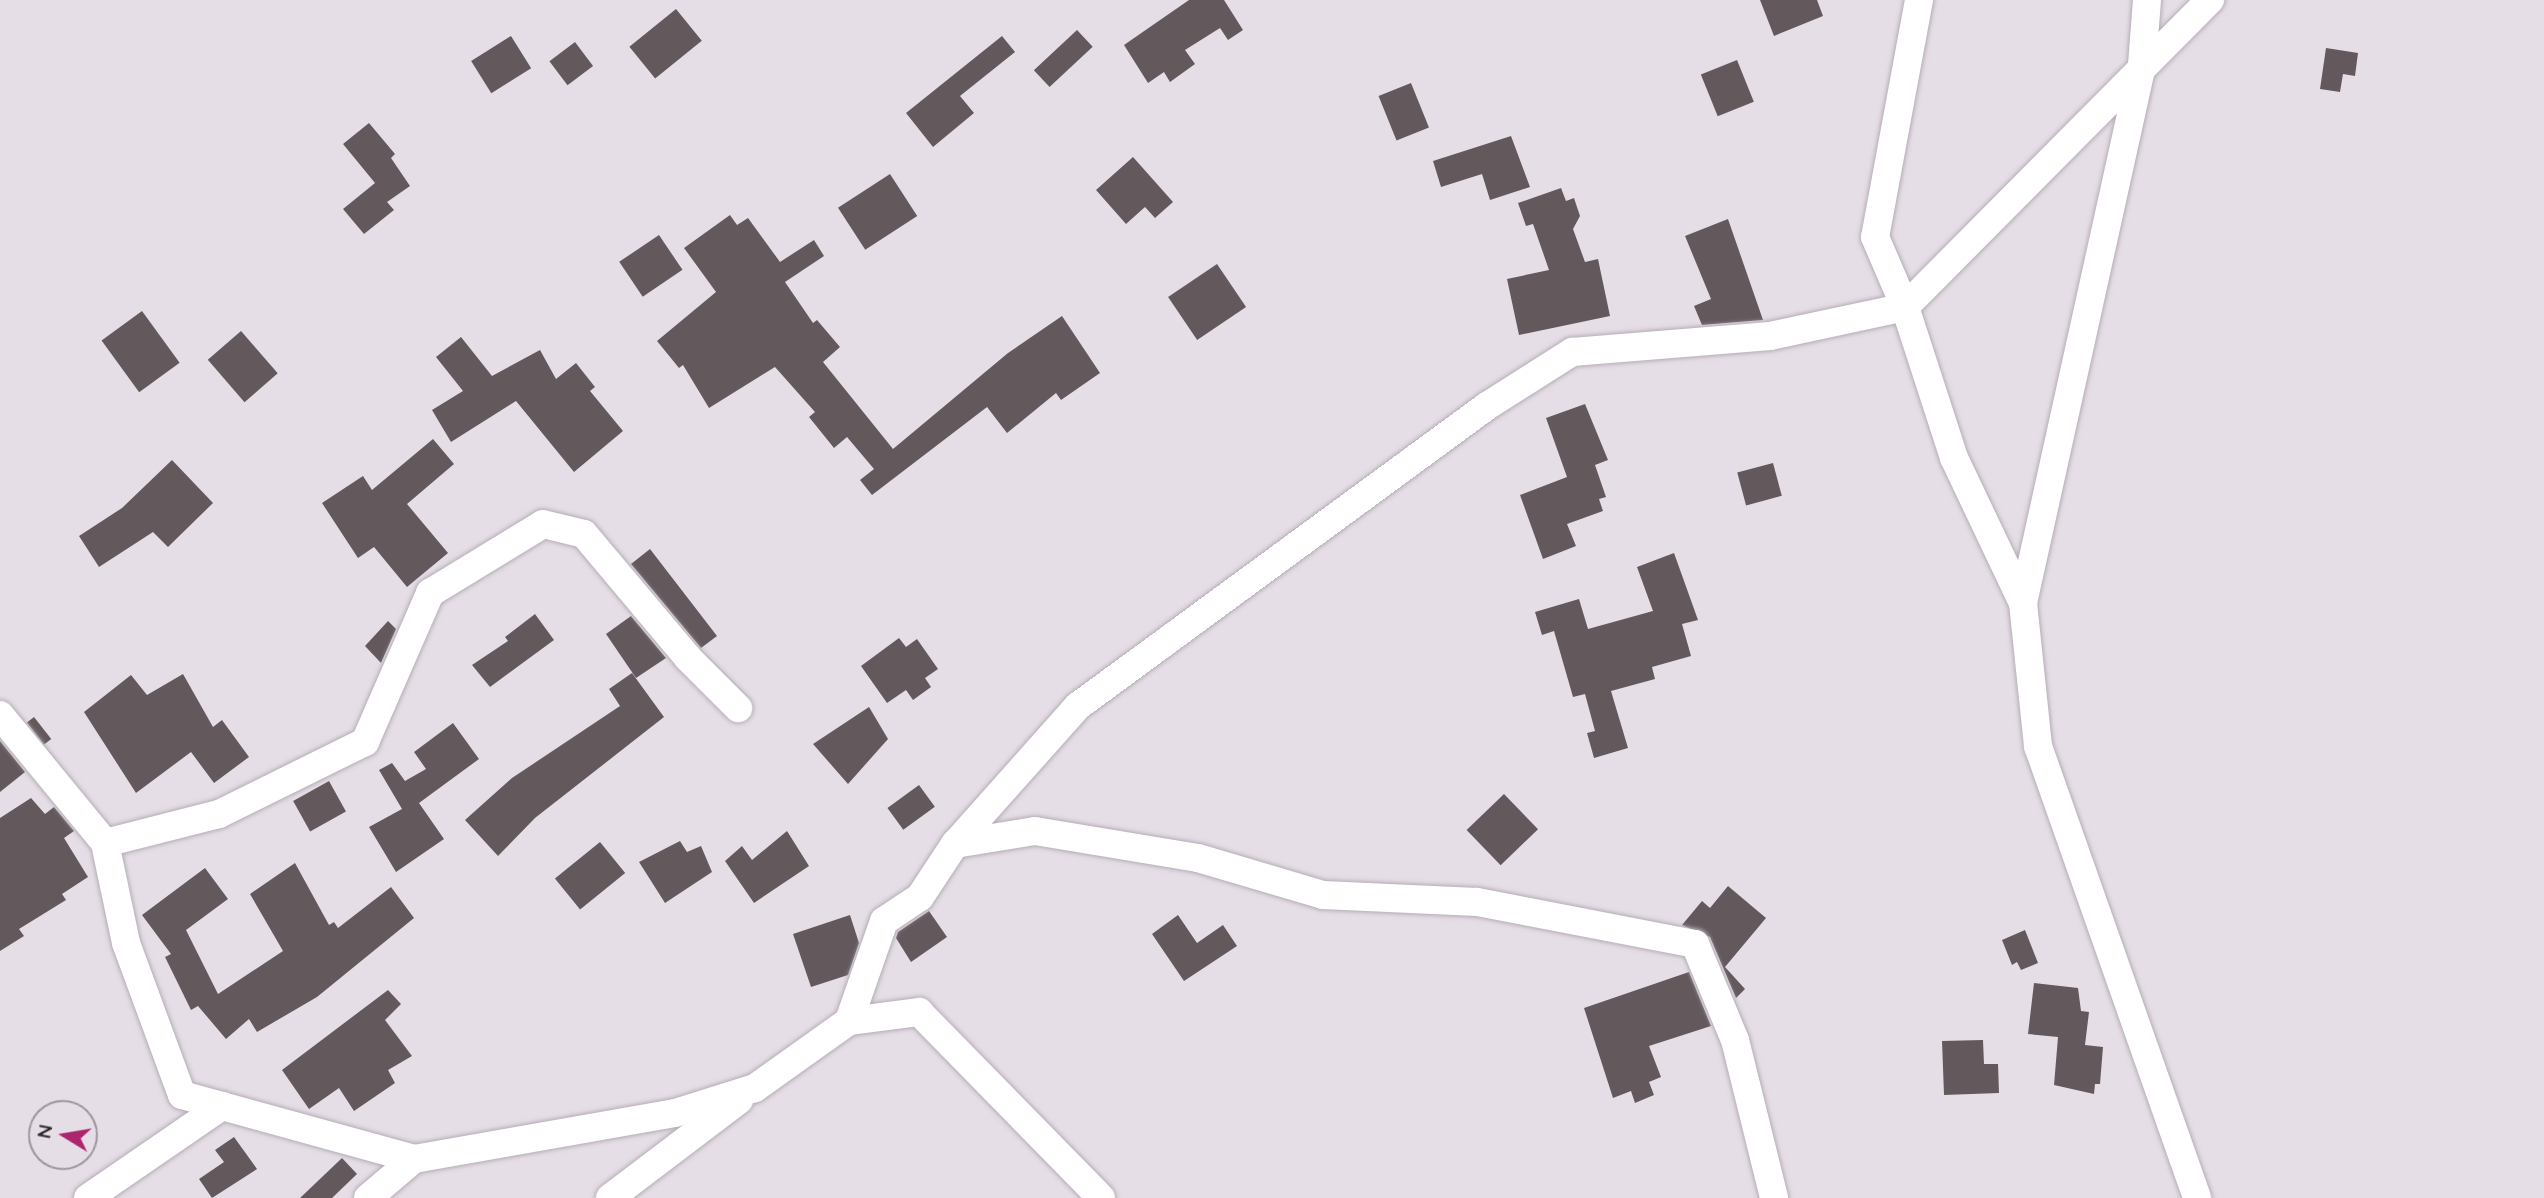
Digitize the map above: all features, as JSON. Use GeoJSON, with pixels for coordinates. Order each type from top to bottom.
{"type":"FeatureCollection","features":[{"type":"Feature","properties":{"kind":"street"},"geometry":{"type":"LineString","coordinates":[[1919,0],[1875,237],[1905,307],[1954,458],[2023,603]]}},
{"type":"Feature","properties":{"kind":"street"},"geometry":{"type":"LineString","coordinates":[[2147,0],[2142,65],[2023,603],[2038,746],[2197,1198]]}},
{"type":"Feature","properties":{"kind":"street"},"geometry":{"type":"LineString","coordinates":[[849,1021],[884,921],[920,897],[955,844],[1079,706],[1487,406],[1572,352],[1770,336],[1905,307],[2142,65],[2210,0]]}},
{"type":"Feature","properties":{"kind":"street"},"geometry":{"type":"LineString","coordinates":[[105,843],[219,814],[365,742],[430,593],[543,524],[584,534],[688,658],[738,708]]}},
{"type":"Feature","properties":{"kind":"street"},"geometry":{"type":"LineString","coordinates":[[0,715],[105,843],[126,943],[182,1095],[414,1159],[675,1113],[755,1088]]}},
{"type":"Feature","properties":{"kind":"street"},"geometry":{"type":"LineString","coordinates":[[955,844],[1035,831],[1198,858],[1323,895],[1477,902],[1695,944],[1735,1040],[1774,1198]]}},
{"type":"Feature","properties":{"kind":"street"},"geometry":{"type":"LineString","coordinates":[[610,1198],[755,1088],[849,1021],[919,1012],[1101,1198]]}},
{"type":"Feature","properties":{"kind":"street"},"geometry":{"type":"LineString","coordinates":[[88,1198],[222,1106]]}},
{"type":"Feature","properties":{"kind":"street"},"geometry":{"type":"LineString","coordinates":[[368,1198],[414,1159]]}},
{"type":"Feature","properties":{"kind":"building"},"geometry":{"type":"Polygon","coordinates":[[[1189,0],[1224,0],[1243,30],[1228,40],[1220,28],[1185,50],[1195,64],[1170,82],[1164,72],[1148,83],[1124,45],[1189,0]]]}},
{"type":"Feature","properties":{"kind":"building"},"geometry":{"type":"Polygon","coordinates":[[[1760,0],[1817,0],[1823,16],[1774,36],[1760,0]]]}},
{"type":"Feature","properties":{"kind":"building"},"geometry":{"type":"Polygon","coordinates":[[[676,9],[702,41],[655,79],[629,47],[676,9]]]}},
{"type":"Feature","properties":{"kind":"building"},"geometry":{"type":"Polygon","coordinates":[[[1077,30],[1093,47],[1050,87],[1034,70],[1077,30]]]}},
{"type":"Feature","properties":{"kind":"building"},"geometry":{"type":"Polygon","coordinates":[[[511,36],[531,68],[491,93],[471,61],[511,36]]]}},
{"type":"Feature","properties":{"kind":"building"},"geometry":{"type":"Polygon","coordinates":[[[1002,36],[1015,52],[960,96],[974,113],[933,147],[906,113],[1002,36]]]}},
{"type":"Feature","properties":{"kind":"building"},"geometry":{"type":"Polygon","coordinates":[[[575,42],[593,66],[567,85],[549,61],[575,42]]]}},
{"type":"Feature","properties":{"kind":"building"},"geometry":{"type":"Polygon","coordinates":[[[2326,48],[2358,53],[2355,76],[2343,74],[2340,92],[2320,89],[2326,48]]]}},
{"type":"Feature","properties":{"kind":"building"},"geometry":{"type":"Polygon","coordinates":[[[1737,60],[1754,102],[1718,116],[1701,75],[1737,60]]]}},
{"type":"Feature","properties":{"kind":"building"},"geometry":{"type":"Polygon","coordinates":[[[1411,83],[1429,128],[1397,141],[1379,96],[1411,83]]]}},
{"type":"Feature","properties":{"kind":"building"},"geometry":{"type":"Polygon","coordinates":[[[369,123],[395,154],[391,158],[410,186],[387,202],[394,210],[364,234],[343,209],[375,183],[343,144],[369,123]]]}},
{"type":"Feature","properties":{"kind":"building"},"geometry":{"type":"Polygon","coordinates":[[[1511,136],[1530,187],[1490,200],[1482,174],[1441,187],[1433,161],[1511,136]]]}},
{"type":"Feature","properties":{"kind":"building"},"geometry":{"type":"Polygon","coordinates":[[[1133,157],[1173,202],[1155,218],[1145,207],[1126,224],[1096,190],[1133,157]]]}},
{"type":"Feature","properties":{"kind":"building"},"geometry":{"type":"Polygon","coordinates":[[[890,174],[917,216],[865,250],[838,208],[890,174]]]}},
{"type":"Feature","properties":{"kind":"building"},"geometry":{"type":"Polygon","coordinates":[[[1561,188],[1566,201],[1574,198],[1580,216],[1573,229],[1585,262],[1598,259],[1610,316],[1519,335],[1507,279],[1549,270],[1533,224],[1526,226],[1518,203],[1561,188]]]}},
{"type":"Feature","properties":{"kind":"building"},"geometry":{"type":"Polygon","coordinates":[[[730,215],[737,225],[748,218],[780,262],[814,240],[824,256],[785,282],[813,323],[817,320],[840,347],[823,362],[893,449],[1008,353],[1062,316],[1100,373],[1061,400],[1056,393],[1007,433],[987,407],[872,495],[860,480],[874,469],[847,437],[834,448],[809,417],[815,412],[775,367],[709,408],[683,365],[679,368],[657,341],[716,292],[684,248],[730,215]]]}},
{"type":"Feature","properties":{"kind":"building"},"geometry":{"type":"Polygon","coordinates":[[[1728,219],[1763,320],[1702,325],[1694,306],[1711,299],[1685,236],[1728,219]]]}},
{"type":"Feature","properties":{"kind":"building"},"geometry":{"type":"Polygon","coordinates":[[[659,235],[682,270],[643,297],[619,262],[659,235]]]}},
{"type":"Feature","properties":{"kind":"building"},"geometry":{"type":"Polygon","coordinates":[[[1217,264],[1246,307],[1197,340],[1168,297],[1217,264]]]}},
{"type":"Feature","properties":{"kind":"building"},"geometry":{"type":"Polygon","coordinates":[[[142,311],[180,363],[139,392],[102,340],[142,311]]]}},
{"type":"Feature","properties":{"kind":"building"},"geometry":{"type":"Polygon","coordinates":[[[241,331],[278,373],[245,402],[208,360],[241,331]]]}},
{"type":"Feature","properties":{"kind":"building"},"geometry":{"type":"Polygon","coordinates":[[[461,337],[492,376],[540,350],[556,379],[576,363],[595,387],[590,391],[623,431],[574,472],[516,401],[451,442],[432,410],[463,391],[436,357],[461,337]]]}},
{"type":"Feature","properties":{"kind":"building"},"geometry":{"type":"Polygon","coordinates":[[[1585,404],[1608,460],[1595,465],[1606,497],[1599,499],[1603,511],[1567,524],[1576,546],[1543,559],[1520,495],[1567,477],[1546,418],[1585,404]]]}},
{"type":"Feature","properties":{"kind":"building"},"geometry":{"type":"Polygon","coordinates":[[[433,439],[454,464],[407,504],[448,553],[407,587],[374,547],[358,558],[322,503],[363,476],[372,490],[433,439]]]}},
{"type":"Feature","properties":{"kind":"building"},"geometry":{"type":"Polygon","coordinates":[[[172,460],[213,503],[168,547],[153,532],[99,567],[79,536],[122,508],[172,460]]]}},
{"type":"Feature","properties":{"kind":"building"},"geometry":{"type":"Polygon","coordinates":[[[1773,463],[1782,496],[1746,505],[1737,473],[1773,463]]]}},
{"type":"Feature","properties":{"kind":"building"},"geometry":{"type":"Polygon","coordinates":[[[650,549],[717,636],[701,648],[631,564],[650,549]]]}},
{"type":"Feature","properties":{"kind":"building"},"geometry":{"type":"Polygon","coordinates":[[[1674,553],[1698,620],[1682,624],[1691,656],[1652,667],[1655,679],[1611,691],[1628,748],[1594,758],[1587,733],[1595,731],[1585,694],[1573,697],[1554,631],[1542,635],[1535,612],[1579,599],[1588,629],[1653,611],[1637,567],[1674,553]]]}},
{"type":"Feature","properties":{"kind":"building"},"geometry":{"type":"Polygon","coordinates":[[[535,614],[554,640],[490,687],[472,665],[508,641],[505,637],[535,614]]]}},
{"type":"Feature","properties":{"kind":"building"},"geometry":{"type":"Polygon","coordinates":[[[631,616],[666,658],[636,678],[606,634],[631,616]]]}},
{"type":"Feature","properties":{"kind":"building"},"geometry":{"type":"Polygon","coordinates":[[[388,621],[396,629],[381,663],[365,646],[388,621]]]}},
{"type":"Feature","properties":{"kind":"building"},"geometry":{"type":"Polygon","coordinates":[[[899,638],[906,647],[917,639],[938,669],[925,678],[931,687],[913,700],[906,690],[887,703],[861,666],[899,638]]]}},
{"type":"Feature","properties":{"kind":"building"},"geometry":{"type":"Polygon","coordinates":[[[632,673],[664,717],[535,818],[498,856],[465,820],[512,778],[620,706],[609,689],[632,673]]]}},
{"type":"Feature","properties":{"kind":"building"},"geometry":{"type":"Polygon","coordinates":[[[183,674],[213,727],[222,720],[249,757],[214,783],[191,752],[136,793],[84,712],[131,675],[147,695],[183,674]]]}},
{"type":"Feature","properties":{"kind":"building"},"geometry":{"type":"Polygon","coordinates":[[[869,707],[888,739],[848,784],[813,744],[869,707]]]}},
{"type":"Feature","properties":{"kind":"building"},"geometry":{"type":"Polygon","coordinates":[[[34,717],[51,739],[44,745],[27,723],[34,717]]]}},
{"type":"Feature","properties":{"kind":"building"},"geometry":{"type":"Polygon","coordinates":[[[453,723],[479,759],[419,803],[444,839],[396,872],[369,827],[402,809],[379,770],[392,763],[405,781],[426,769],[414,752],[453,723]]]}},
{"type":"Feature","properties":{"kind":"building"},"geometry":{"type":"Polygon","coordinates":[[[0,741],[25,772],[0,792],[0,741]]]}},
{"type":"Feature","properties":{"kind":"building"},"geometry":{"type":"Polygon","coordinates":[[[329,781],[346,812],[310,831],[293,801],[329,781]]]}},
{"type":"Feature","properties":{"kind":"building"},"geometry":{"type":"Polygon","coordinates":[[[919,785],[935,807],[903,830],[887,808],[919,785]]]}},
{"type":"Feature","properties":{"kind":"building"},"geometry":{"type":"Polygon","coordinates":[[[1504,794],[1538,829],[1501,865],[1467,830],[1504,794]]]}},
{"type":"Feature","properties":{"kind":"building"},"geometry":{"type":"Polygon","coordinates":[[[31,798],[45,814],[54,807],[74,831],[64,838],[88,877],[62,894],[66,900],[19,929],[24,936],[0,951],[0,818],[31,798]]]}},
{"type":"Feature","properties":{"kind":"building"},"geometry":{"type":"Polygon","coordinates":[[[787,831],[809,866],[754,903],[725,861],[742,846],[752,860],[787,831]]]}},
{"type":"Feature","properties":{"kind":"building"},"geometry":{"type":"Polygon","coordinates":[[[680,841],[687,852],[701,846],[712,872],[665,903],[639,862],[680,841]]]}},
{"type":"Feature","properties":{"kind":"building"},"geometry":{"type":"Polygon","coordinates":[[[600,842],[625,873],[580,910],[555,879],[600,842]]]}},
{"type":"Feature","properties":{"kind":"building"},"geometry":{"type":"Polygon","coordinates":[[[295,863],[329,925],[334,922],[338,928],[391,887],[414,918],[317,997],[257,1032],[249,1019],[226,1039],[198,1006],[191,1010],[165,957],[171,954],[142,915],[205,868],[228,899],[186,930],[218,994],[283,951],[250,894],[295,863]]]}},
{"type":"Feature","properties":{"kind":"building"},"geometry":{"type":"Polygon","coordinates":[[[1728,886],[1766,918],[1725,967],[1745,989],[1736,998],[1710,937],[1682,925],[1702,901],[1710,908],[1728,886]]]}},
{"type":"Feature","properties":{"kind":"building"},"geometry":{"type":"Polygon","coordinates":[[[929,911],[947,937],[911,962],[896,938],[898,932],[929,911]]]}},
{"type":"Feature","properties":{"kind":"building"},"geometry":{"type":"Polygon","coordinates":[[[850,915],[859,943],[848,975],[811,987],[793,934],[850,915]]]}},
{"type":"Feature","properties":{"kind":"building"},"geometry":{"type":"Polygon","coordinates":[[[1178,915],[1197,943],[1223,925],[1237,946],[1184,981],[1152,934],[1178,915]]]}},
{"type":"Feature","properties":{"kind":"building"},"geometry":{"type":"Polygon","coordinates":[[[2025,930],[2038,963],[2021,970],[2017,962],[2012,965],[2002,940],[2025,930]]]}},
{"type":"Feature","properties":{"kind":"building"},"geometry":{"type":"Polygon","coordinates":[[[1689,972],[1711,1026],[1649,1046],[1661,1077],[1649,1082],[1654,1095],[1635,1103],[1631,1091],[1613,1098],[1584,1008],[1689,972]]]}},
{"type":"Feature","properties":{"kind":"building"},"geometry":{"type":"Polygon","coordinates":[[[2034,983],[2078,988],[2081,1011],[2089,1012],[2085,1045],[2103,1047],[2100,1084],[2095,1084],[2094,1094],[2054,1085],[2058,1037],[2028,1034],[2034,983]]]}},
{"type":"Feature","properties":{"kind":"building"},"geometry":{"type":"Polygon","coordinates":[[[388,990],[401,1004],[385,1020],[412,1056],[388,1070],[395,1083],[354,1111],[339,1088],[309,1109],[282,1070],[388,990]]]}},
{"type":"Feature","properties":{"kind":"building"},"geometry":{"type":"Polygon","coordinates":[[[1983,1040],[1984,1064],[1998,1064],[1999,1093],[1944,1095],[1942,1041],[1983,1040]]]}},
{"type":"Feature","properties":{"kind":"building"},"geometry":{"type":"Polygon","coordinates":[[[234,1137],[257,1169],[212,1198],[199,1179],[224,1162],[215,1150],[234,1137]]]}},
{"type":"Feature","properties":{"kind":"building"},"geometry":{"type":"Polygon","coordinates":[[[342,1158],[357,1174],[332,1198],[300,1198],[342,1158]]]}}]}
